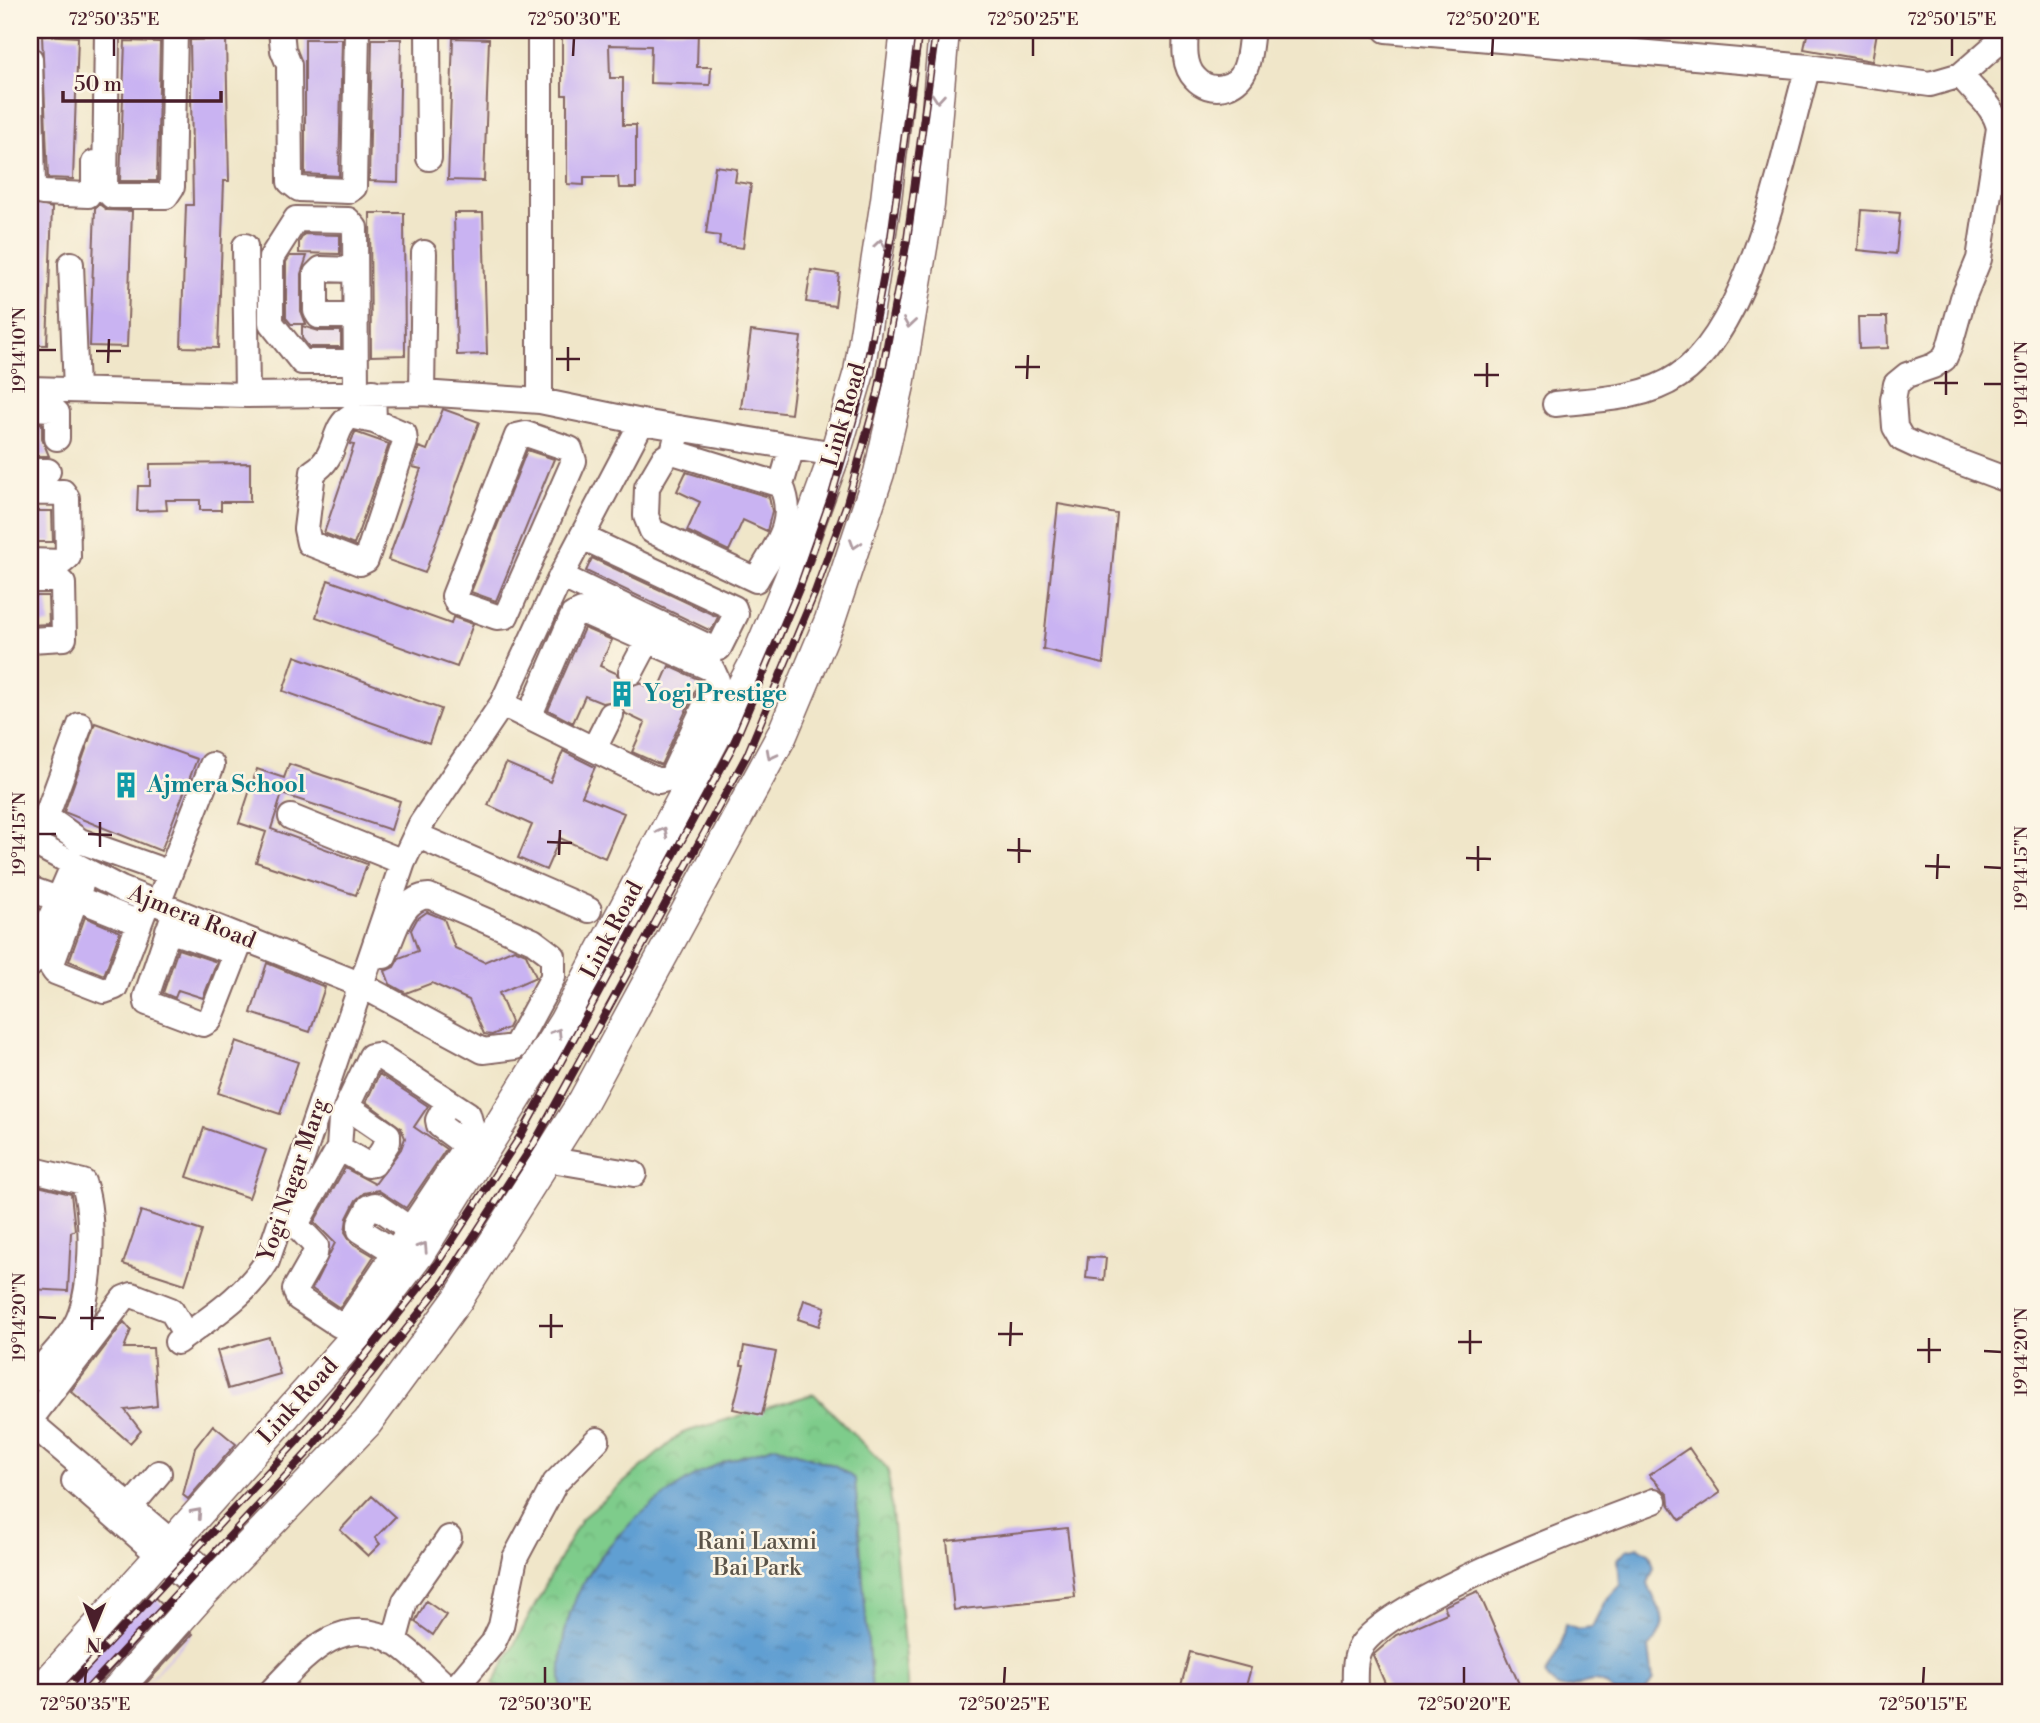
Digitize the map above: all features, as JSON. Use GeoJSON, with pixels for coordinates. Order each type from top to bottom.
{"type":"FeatureCollection","features":[{"type":"Feature","properties":{"kind":"main road","name":"Link Road"},"geometry":{"type":"LineString","coordinates":[[38,1693],[367,1323],[419,1254],[527,1054],[581,989],[755,662],[785,591],[835,454],[859,372],[869,319],[906,30]]}},
{"type":"Feature","properties":{"kind":"main road","name":"Link Road"},"geometry":{"type":"LineString","coordinates":[[120,1692],[210,1586],[367,1423],[458,1299],[584,1100],[782,735],[830,620],[878,473],[899,385],[929,205],[944,30]]}},
{"type":"Feature","properties":{"kind":"street"},"geometry":{"type":"LineString","coordinates":[[30,59],[33,186],[42,193],[88,195],[94,185],[97,30]]}},
{"type":"Feature","properties":{"kind":"street"},"geometry":{"type":"LineString","coordinates":[[107,30],[105,189],[112,196],[166,196],[172,187],[175,30]]}},
{"type":"Feature","properties":{"kind":"street"},"geometry":{"type":"LineString","coordinates":[[281,30],[283,50],[289,65],[290,182],[299,189],[348,191],[354,187],[357,30]]}},
{"type":"Feature","properties":{"kind":"street"},"geometry":{"type":"LineString","coordinates":[[428,30],[429,158]]}},
{"type":"Feature","properties":{"kind":"street"},"geometry":{"type":"LineString","coordinates":[[540,30],[540,401]]}},
{"type":"Feature","properties":{"kind":"street"},"geometry":{"type":"LineString","coordinates":[[1186,30],[1185,48],[1191,72],[1205,86],[1216,88],[1228,87],[1237,81],[1245,69],[1252,30]]}},
{"type":"Feature","properties":{"kind":"street"},"geometry":{"type":"LineString","coordinates":[[1386,30],[1808,67],[1930,84],[1961,75],[1999,42],[2000,30]]}},
{"type":"Feature","properties":{"kind":"street"},"geometry":{"type":"LineString","coordinates":[[1555,404],[1638,394],[1679,376],[1704,352],[1733,305],[1759,242],[1808,67]]}},
{"type":"Feature","properties":{"kind":"street"},"geometry":{"type":"LineString","coordinates":[[1961,75],[1974,93],[1996,112],[2005,129],[1979,258],[1963,298],[1949,348],[1944,359],[1933,366],[1906,375],[1896,384],[1893,400],[1895,427],[1902,439],[2010,481]]}},
{"type":"Feature","properties":{"kind":"street"},"geometry":{"type":"LineString","coordinates":[[355,362],[302,362],[271,323],[271,258],[296,219],[348,220],[355,228],[355,362],[374,421],[404,434],[405,443],[366,560],[360,563],[309,543],[306,529],[313,472],[326,464],[344,421],[351,416],[374,421]]}},
{"type":"Feature","properties":{"kind":"street"},"geometry":{"type":"LineString","coordinates":[[245,246],[247,395]]}},
{"type":"Feature","properties":{"kind":"street"},"geometry":{"type":"LineString","coordinates":[[422,393],[424,253]]}},
{"type":"Feature","properties":{"kind":"street"},"geometry":{"type":"LineString","coordinates":[[71,264],[76,390]]}},
{"type":"Feature","properties":{"kind":"street"},"geometry":{"type":"LineString","coordinates":[[355,270],[321,269],[316,274],[316,299],[319,316],[355,316]]}},
{"type":"Feature","properties":{"kind":"street"},"geometry":{"type":"LineString","coordinates":[[30,389],[247,395],[422,393],[540,401],[642,422],[676,440],[781,485]]}},
{"type":"Feature","properties":{"kind":"street"},"geometry":{"type":"LineString","coordinates":[[30,408],[53,409],[57,413],[57,438]]}},
{"type":"Feature","properties":{"kind":"street"},"geometry":{"type":"LineString","coordinates":[[364,987],[403,862],[416,835],[502,704],[558,592],[588,540],[593,515],[642,422]]}},
{"type":"Feature","properties":{"kind":"street"},"geometry":{"type":"LineString","coordinates":[[526,435],[570,449],[574,461],[558,498],[506,616],[497,617],[457,603],[454,596],[517,436],[526,435]]}},
{"type":"Feature","properties":{"kind":"street"},"geometry":{"type":"LineString","coordinates":[[676,440],[792,447],[835,454]]}},
{"type":"Feature","properties":{"kind":"street"},"geometry":{"type":"LineString","coordinates":[[676,440],[647,487],[646,516],[652,531],[785,591]]}},
{"type":"Feature","properties":{"kind":"street"},"geometry":{"type":"LineString","coordinates":[[756,580],[788,519],[789,502],[781,485],[792,447]]}},
{"type":"Feature","properties":{"kind":"street"},"geometry":{"type":"LineString","coordinates":[[30,493],[63,492],[67,498],[68,558],[61,562],[30,561]]}},
{"type":"Feature","properties":{"kind":"street"},"geometry":{"type":"LineString","coordinates":[[558,498],[593,515]]}},
{"type":"Feature","properties":{"kind":"street"},"geometry":{"type":"LineString","coordinates":[[520,583],[558,592],[713,649],[719,648],[736,614],[734,608],[588,540]]}},
{"type":"Feature","properties":{"kind":"street"},"geometry":{"type":"LineString","coordinates":[[30,580],[59,580],[64,583],[64,638],[30,640]]}},
{"type":"Feature","properties":{"kind":"street"},"geometry":{"type":"LineString","coordinates":[[558,592],[569,625]]}},
{"type":"Feature","properties":{"kind":"street"},"geometry":{"type":"LineString","coordinates":[[502,704],[528,717],[594,749],[658,781],[671,778],[717,680],[712,669],[582,611],[573,615],[528,717]]}},
{"type":"Feature","properties":{"kind":"street"},"geometry":{"type":"LineString","coordinates":[[631,672],[648,640]]}},
{"type":"Feature","properties":{"kind":"street"},"geometry":{"type":"LineString","coordinates":[[594,749],[611,715]]}},
{"type":"Feature","properties":{"kind":"street"},"geometry":{"type":"LineString","coordinates":[[33,843],[47,817],[79,724]]}},
{"type":"Feature","properties":{"kind":"street"},"geometry":{"type":"LineString","coordinates":[[212,765],[170,873],[158,914],[147,1003],[203,1024],[210,1020],[239,945]]}},
{"type":"Feature","properties":{"kind":"street"},"geometry":{"type":"LineString","coordinates":[[47,817],[80,841],[170,873]]}},
{"type":"Feature","properties":{"kind":"street"},"geometry":{"type":"LineString","coordinates":[[291,817],[403,862]]}},
{"type":"Feature","properties":{"kind":"street"},"geometry":{"type":"LineString","coordinates":[[416,835],[589,910]]}},
{"type":"Feature","properties":{"kind":"street","name":"Ajmera Road"},"geometry":{"type":"LineString","coordinates":[[33,843],[80,867],[158,914],[239,945],[364,987],[483,1051],[527,1054]]}},
{"type":"Feature","properties":{"kind":"street"},"geometry":{"type":"LineString","coordinates":[[30,965],[67,898],[80,867]]}},
{"type":"Feature","properties":{"kind":"street"},"geometry":{"type":"LineString","coordinates":[[30,889],[158,914]]}},
{"type":"Feature","properties":{"kind":"street"},"geometry":{"type":"LineString","coordinates":[[364,987],[408,903],[415,897],[429,896],[533,941],[553,956],[552,976],[527,1054]]}},
{"type":"Feature","properties":{"kind":"street"},"geometry":{"type":"LineString","coordinates":[[67,898],[51,966],[55,972],[104,991],[115,987],[158,914]]}},
{"type":"Feature","properties":{"kind":"street"},"geometry":{"type":"LineString","coordinates":[[552,976],[581,989]]}},
{"type":"Feature","properties":{"kind":"street","name":"Yogi Nagar Marg"},"geometry":{"type":"LineString","coordinates":[[30,1421],[124,1298],[132,1295],[171,1310],[181,1338],[259,1275],[364,987]]}},
{"type":"Feature","properties":{"kind":"street"},"geometry":{"type":"LineString","coordinates":[[377,1055],[468,1114],[471,1125],[466,1145],[347,1324],[339,1325],[298,1298],[295,1289],[315,1254],[316,1246],[300,1229],[298,1221],[339,1148],[344,1113],[371,1056],[377,1055]]}},
{"type":"Feature","properties":{"kind":"street"},"geometry":{"type":"LineString","coordinates":[[320,1107],[344,1113],[388,1135],[388,1142],[374,1164],[368,1165],[339,1148]]}},
{"type":"Feature","properties":{"kind":"street"},"geometry":{"type":"LineString","coordinates":[[546,1159],[634,1174]]}},
{"type":"Feature","properties":{"kind":"street"},"geometry":{"type":"LineString","coordinates":[[30,1168],[83,1182],[91,1211],[87,1286],[75,1325],[30,1381]]}},
{"type":"Feature","properties":{"kind":"street"},"geometry":{"type":"LineString","coordinates":[[395,1252],[360,1230],[369,1207],[375,1205],[410,1229]]}},
{"type":"Feature","properties":{"kind":"street"},"geometry":{"type":"LineString","coordinates":[[30,1421],[124,1514]]}},
{"type":"Feature","properties":{"kind":"street"},"geometry":{"type":"LineString","coordinates":[[270,1693],[301,1660],[329,1637],[371,1632],[394,1642],[453,1693],[493,1643],[501,1626],[515,1558],[555,1483],[597,1440]]}},
{"type":"Feature","properties":{"kind":"street"},"geometry":{"type":"LineString","coordinates":[[30,1441],[124,1514],[210,1586]]}},
{"type":"Feature","properties":{"kind":"street"},"geometry":{"type":"LineString","coordinates":[[124,1514],[159,1473]]}},
{"type":"Feature","properties":{"kind":"street"},"geometry":{"type":"LineString","coordinates":[[1355,1693],[1356,1662],[1360,1648],[1371,1635],[1417,1602],[1570,1534],[1654,1501]]}},
{"type":"Feature","properties":{"kind":"street"},"geometry":{"type":"LineString","coordinates":[[394,1642],[405,1601],[449,1538]]}},
{"type":"Feature","properties":{"kind":"green space","name":"Rani Laxmi Bai Park"},"geometry":{"type":"Polygon","coordinates":[[[814,1394],[888,1469],[908,1693],[505,1693],[493,1684],[581,1519],[682,1433],[814,1394]]]}},
{"type":"Feature","properties":{"kind":"water","name":"Rani Laxmi Bai Park"},"geometry":{"type":"Polygon","coordinates":[[[776,1446],[836,1466],[855,1479],[872,1693],[564,1693],[561,1667],[567,1622],[577,1595],[609,1546],[652,1505],[700,1473],[776,1446]]]}},
{"type":"Feature","properties":{"kind":"water"},"geometry":{"type":"Polygon","coordinates":[[[1639,1547],[1650,1554],[1654,1567],[1648,1584],[1663,1623],[1649,1648],[1653,1680],[1644,1693],[1615,1693],[1605,1684],[1595,1681],[1570,1688],[1554,1685],[1545,1675],[1561,1645],[1565,1625],[1577,1629],[1592,1627],[1605,1601],[1620,1585],[1618,1559],[1626,1550],[1639,1547]]]}},
{"type":"Feature","properties":{"kind":"building"},"geometry":{"type":"Polygon","coordinates":[[[562,30],[698,30],[697,67],[711,67],[710,85],[650,83],[651,46],[609,45],[610,78],[623,78],[623,125],[636,125],[636,188],[619,188],[618,177],[584,177],[584,185],[567,184],[567,95],[562,95],[562,30]]]}},
{"type":"Feature","properties":{"kind":"building"},"geometry":{"type":"Polygon","coordinates":[[[1808,30],[1877,32],[1872,61],[1804,49],[1808,30]]]}},
{"type":"Feature","properties":{"kind":"building"},"geometry":{"type":"Polygon","coordinates":[[[42,35],[78,37],[73,179],[48,178],[42,35]]]}},
{"type":"Feature","properties":{"kind":"building"},"geometry":{"type":"Polygon","coordinates":[[[453,38],[489,39],[484,181],[448,180],[453,38]]]}},
{"type":"Feature","properties":{"kind":"building"},"geometry":{"type":"Polygon","coordinates":[[[226,39],[229,181],[224,181],[218,348],[181,347],[186,205],[193,205],[190,40],[226,39]]]}},
{"type":"Feature","properties":{"kind":"building"},"geometry":{"type":"Polygon","coordinates":[[[305,39],[342,39],[339,176],[305,174],[305,39]]]}},
{"type":"Feature","properties":{"kind":"building"},"geometry":{"type":"Polygon","coordinates":[[[372,39],[401,39],[398,182],[369,181],[372,39]]]}},
{"type":"Feature","properties":{"kind":"building"},"geometry":{"type":"Polygon","coordinates":[[[125,41],[160,42],[157,181],[120,181],[125,41]]]}},
{"type":"Feature","properties":{"kind":"building"},"geometry":{"type":"Polygon","coordinates":[[[715,166],[737,169],[735,182],[751,184],[743,248],[719,245],[720,236],[706,234],[715,166]]]}},
{"type":"Feature","properties":{"kind":"building"},"geometry":{"type":"Polygon","coordinates":[[[30,202],[52,208],[47,345],[30,345],[30,202]]]}},
{"type":"Feature","properties":{"kind":"building"},"geometry":{"type":"Polygon","coordinates":[[[99,204],[107,210],[132,211],[127,347],[90,346],[95,208],[99,204]]]}},
{"type":"Feature","properties":{"kind":"building"},"geometry":{"type":"Polygon","coordinates":[[[1861,210],[1900,213],[1896,254],[1858,250],[1861,210]]]}},
{"type":"Feature","properties":{"kind":"building"},"geometry":{"type":"Polygon","coordinates":[[[370,213],[404,213],[405,355],[371,356],[370,213]]]}},
{"type":"Feature","properties":{"kind":"building"},"geometry":{"type":"Polygon","coordinates":[[[454,213],[483,213],[487,354],[457,355],[454,213]]]}},
{"type":"Feature","properties":{"kind":"building"},"geometry":{"type":"Polygon","coordinates":[[[304,234],[340,235],[340,254],[299,253],[299,242],[304,234]]]}},
{"type":"Feature","properties":{"kind":"building"},"geometry":{"type":"Polygon","coordinates":[[[290,256],[307,256],[301,274],[301,311],[306,324],[291,324],[286,318],[286,262],[290,256]]]}},
{"type":"Feature","properties":{"kind":"building"},"geometry":{"type":"Polygon","coordinates":[[[811,270],[839,274],[835,306],[806,302],[811,270]]]}},
{"type":"Feature","properties":{"kind":"building"},"geometry":{"type":"Polygon","coordinates":[[[1858,317],[1887,317],[1888,348],[1859,349],[1858,317]]]}},
{"type":"Feature","properties":{"kind":"building"},"geometry":{"type":"Polygon","coordinates":[[[302,326],[319,331],[341,331],[341,347],[309,347],[302,338],[302,326]]]}},
{"type":"Feature","properties":{"kind":"building"},"geometry":{"type":"Polygon","coordinates":[[[751,331],[801,337],[791,414],[741,408],[751,331]]]}},
{"type":"Feature","properties":{"kind":"building"},"geometry":{"type":"Polygon","coordinates":[[[443,409],[479,422],[425,573],[388,560],[421,469],[413,467],[419,447],[427,450],[443,409]]]}},
{"type":"Feature","properties":{"kind":"building"},"geometry":{"type":"Polygon","coordinates":[[[42,423],[42,439],[49,456],[30,456],[30,424],[42,423]]]}},
{"type":"Feature","properties":{"kind":"building"},"geometry":{"type":"Polygon","coordinates":[[[355,432],[389,444],[354,545],[324,533],[354,445],[350,444],[355,432]]]}},
{"type":"Feature","properties":{"kind":"building"},"geometry":{"type":"Polygon","coordinates":[[[527,450],[554,459],[496,601],[471,592],[527,450]]]}},
{"type":"Feature","properties":{"kind":"building"},"geometry":{"type":"Polygon","coordinates":[[[250,463],[250,502],[221,502],[221,510],[200,510],[200,500],[166,500],[167,510],[137,511],[138,486],[150,486],[150,464],[250,463]]]}},
{"type":"Feature","properties":{"kind":"building"},"geometry":{"type":"Polygon","coordinates":[[[686,472],[769,497],[772,511],[767,531],[743,520],[729,551],[687,531],[700,502],[677,491],[686,472]]]}},
{"type":"Feature","properties":{"kind":"building"},"geometry":{"type":"Polygon","coordinates":[[[1058,504],[1117,514],[1103,664],[1043,649],[1058,504]]]}},
{"type":"Feature","properties":{"kind":"building"},"geometry":{"type":"Polygon","coordinates":[[[30,511],[52,511],[53,542],[30,542],[30,511]]]}},
{"type":"Feature","properties":{"kind":"building"},"geometry":{"type":"Polygon","coordinates":[[[592,558],[718,617],[711,631],[586,571],[592,558]]]}},
{"type":"Feature","properties":{"kind":"building"},"geometry":{"type":"Polygon","coordinates":[[[328,580],[451,624],[453,617],[473,624],[457,667],[316,617],[328,580]]]}},
{"type":"Feature","properties":{"kind":"building"},"geometry":{"type":"Polygon","coordinates":[[[30,596],[48,596],[49,624],[30,625],[30,596]]]}},
{"type":"Feature","properties":{"kind":"building","name":"Yogi Prestige"},"geometry":{"type":"Polygon","coordinates":[[[584,628],[612,640],[600,666],[616,673],[625,685],[640,683],[658,691],[669,666],[700,680],[661,765],[632,752],[645,723],[626,714],[617,701],[602,703],[585,696],[573,723],[548,710],[584,628]]]}},
{"type":"Feature","properties":{"kind":"building"},"geometry":{"type":"Polygon","coordinates":[[[295,656],[441,709],[429,743],[283,691],[295,656]]]}},
{"type":"Feature","properties":{"kind":"building","name":"Ajmera School"},"geometry":{"type":"Polygon","coordinates":[[[95,723],[197,759],[161,851],[64,812],[95,723]]]}},
{"type":"Feature","properties":{"kind":"building"},"geometry":{"type":"Polygon","coordinates":[[[563,751],[595,767],[582,796],[624,813],[605,858],[560,838],[546,870],[518,858],[532,825],[488,805],[506,763],[550,782],[563,751]]]}},
{"type":"Feature","properties":{"kind":"building"},"geometry":{"type":"Polygon","coordinates":[[[289,764],[400,801],[391,830],[282,794],[271,829],[367,864],[356,895],[256,862],[266,832],[239,823],[257,769],[284,778],[289,764]]]}},
{"type":"Feature","properties":{"kind":"building"},"geometry":{"type":"Polygon","coordinates":[[[427,912],[444,919],[455,948],[484,962],[514,949],[526,954],[536,977],[499,993],[511,1022],[508,1028],[492,1035],[484,1034],[469,1000],[432,983],[406,993],[390,984],[385,971],[394,967],[399,958],[418,951],[411,930],[417,919],[427,912]]]}},
{"type":"Feature","properties":{"kind":"building"},"geometry":{"type":"Polygon","coordinates":[[[85,917],[120,932],[104,975],[69,961],[85,917]]]}},
{"type":"Feature","properties":{"kind":"building"},"geometry":{"type":"Polygon","coordinates":[[[178,949],[217,962],[203,998],[178,990],[175,998],[163,993],[178,949]]]}},
{"type":"Feature","properties":{"kind":"building"},"geometry":{"type":"Polygon","coordinates":[[[267,963],[325,987],[310,1032],[251,1013],[267,963]]]}},
{"type":"Feature","properties":{"kind":"building"},"geometry":{"type":"Polygon","coordinates":[[[236,1041],[298,1062],[280,1114],[218,1093],[236,1041]]]}},
{"type":"Feature","properties":{"kind":"building"},"geometry":{"type":"Polygon","coordinates":[[[379,1074],[428,1106],[414,1127],[446,1149],[406,1208],[378,1190],[364,1193],[356,1200],[347,1218],[345,1232],[352,1243],[374,1256],[340,1308],[312,1289],[335,1243],[314,1222],[345,1168],[375,1184],[401,1149],[405,1138],[401,1128],[366,1102],[379,1074]]]}},
{"type":"Feature","properties":{"kind":"building"},"geometry":{"type":"Polygon","coordinates":[[[204,1128],[266,1150],[249,1198],[187,1177],[204,1128]]]}},
{"type":"Feature","properties":{"kind":"building"},"geometry":{"type":"Polygon","coordinates":[[[38,1186],[71,1194],[75,1230],[71,1232],[68,1291],[30,1289],[30,1189],[38,1189],[38,1186]]]}},
{"type":"Feature","properties":{"kind":"building"},"geometry":{"type":"Polygon","coordinates":[[[141,1211],[202,1231],[185,1284],[123,1264],[141,1211]]]}},
{"type":"Feature","properties":{"kind":"building"},"geometry":{"type":"Polygon","coordinates":[[[1088,1257],[1106,1258],[1104,1280],[1086,1278],[1088,1257]]]}},
{"type":"Feature","properties":{"kind":"building"},"geometry":{"type":"Polygon","coordinates":[[[804,1300],[825,1307],[819,1326],[798,1319],[804,1300]]]}},
{"type":"Feature","properties":{"kind":"building"},"geometry":{"type":"Polygon","coordinates":[[[124,1322],[131,1330],[124,1348],[153,1348],[157,1406],[125,1410],[141,1431],[130,1443],[71,1391],[124,1322]]]}},
{"type":"Feature","properties":{"kind":"building"},"geometry":{"type":"Polygon","coordinates":[[[269,1337],[280,1374],[228,1389],[217,1351],[269,1337]]]}},
{"type":"Feature","properties":{"kind":"building"},"geometry":{"type":"Polygon","coordinates":[[[744,1346],[776,1352],[762,1415],[733,1409],[744,1365],[741,1365],[744,1346]]]}},
{"type":"Feature","properties":{"kind":"building"},"geometry":{"type":"Polygon","coordinates":[[[213,1425],[236,1444],[188,1499],[183,1495],[195,1448],[213,1425]]]}},
{"type":"Feature","properties":{"kind":"building"},"geometry":{"type":"Polygon","coordinates":[[[1689,1448],[1720,1493],[1680,1520],[1669,1504],[1668,1495],[1649,1475],[1689,1448]]]}},
{"type":"Feature","properties":{"kind":"building"},"geometry":{"type":"Polygon","coordinates":[[[372,1496],[395,1517],[375,1538],[380,1544],[368,1556],[340,1530],[372,1496]]]}},
{"type":"Feature","properties":{"kind":"building"},"geometry":{"type":"Polygon","coordinates":[[[1067,1528],[1075,1597],[954,1610],[947,1541],[1067,1528]]]}},
{"type":"Feature","properties":{"kind":"building"},"geometry":{"type":"Polygon","coordinates":[[[1478,1591],[1523,1693],[1389,1693],[1373,1655],[1396,1635],[1447,1613],[1444,1606],[1478,1591]]]}},
{"type":"Feature","properties":{"kind":"building"},"geometry":{"type":"Polygon","coordinates":[[[150,1593],[166,1608],[101,1681],[97,1693],[61,1693],[150,1593]]]}},
{"type":"Feature","properties":{"kind":"building"},"geometry":{"type":"Polygon","coordinates":[[[426,1601],[446,1615],[433,1635],[415,1622],[426,1601]]]}},
{"type":"Feature","properties":{"kind":"building"},"geometry":{"type":"Polygon","coordinates":[[[191,1632],[193,1634],[137,1693],[191,1632]]]}},
{"type":"Feature","properties":{"kind":"building"},"geometry":{"type":"Polygon","coordinates":[[[1190,1652],[1251,1668],[1244,1693],[1179,1693],[1190,1652]]]}},
{"type":"Feature","properties":{"kind":"railway"},"geometry":{"type":"LineString","coordinates":[[62,1693],[297,1441],[431,1273],[521,1135],[732,748],[800,586],[831,498],[862,390],[891,237],[919,30]]}},
{"type":"Feature","properties":{"kind":"railway"},"geometry":{"type":"LineString","coordinates":[[84,1693],[309,1451],[444,1282],[535,1142],[747,755],[815,592],[847,503],[878,393],[907,240],[936,30]]}},
{"type":"Feature","properties":{"kind":"place","name":"Yogi Prestige"},"geometry":{"type":"Point","coordinates":[622,694]}},
{"type":"Feature","properties":{"kind":"place","name":"Ajmera School"},"geometry":{"type":"Point","coordinates":[126,785]}}]}
